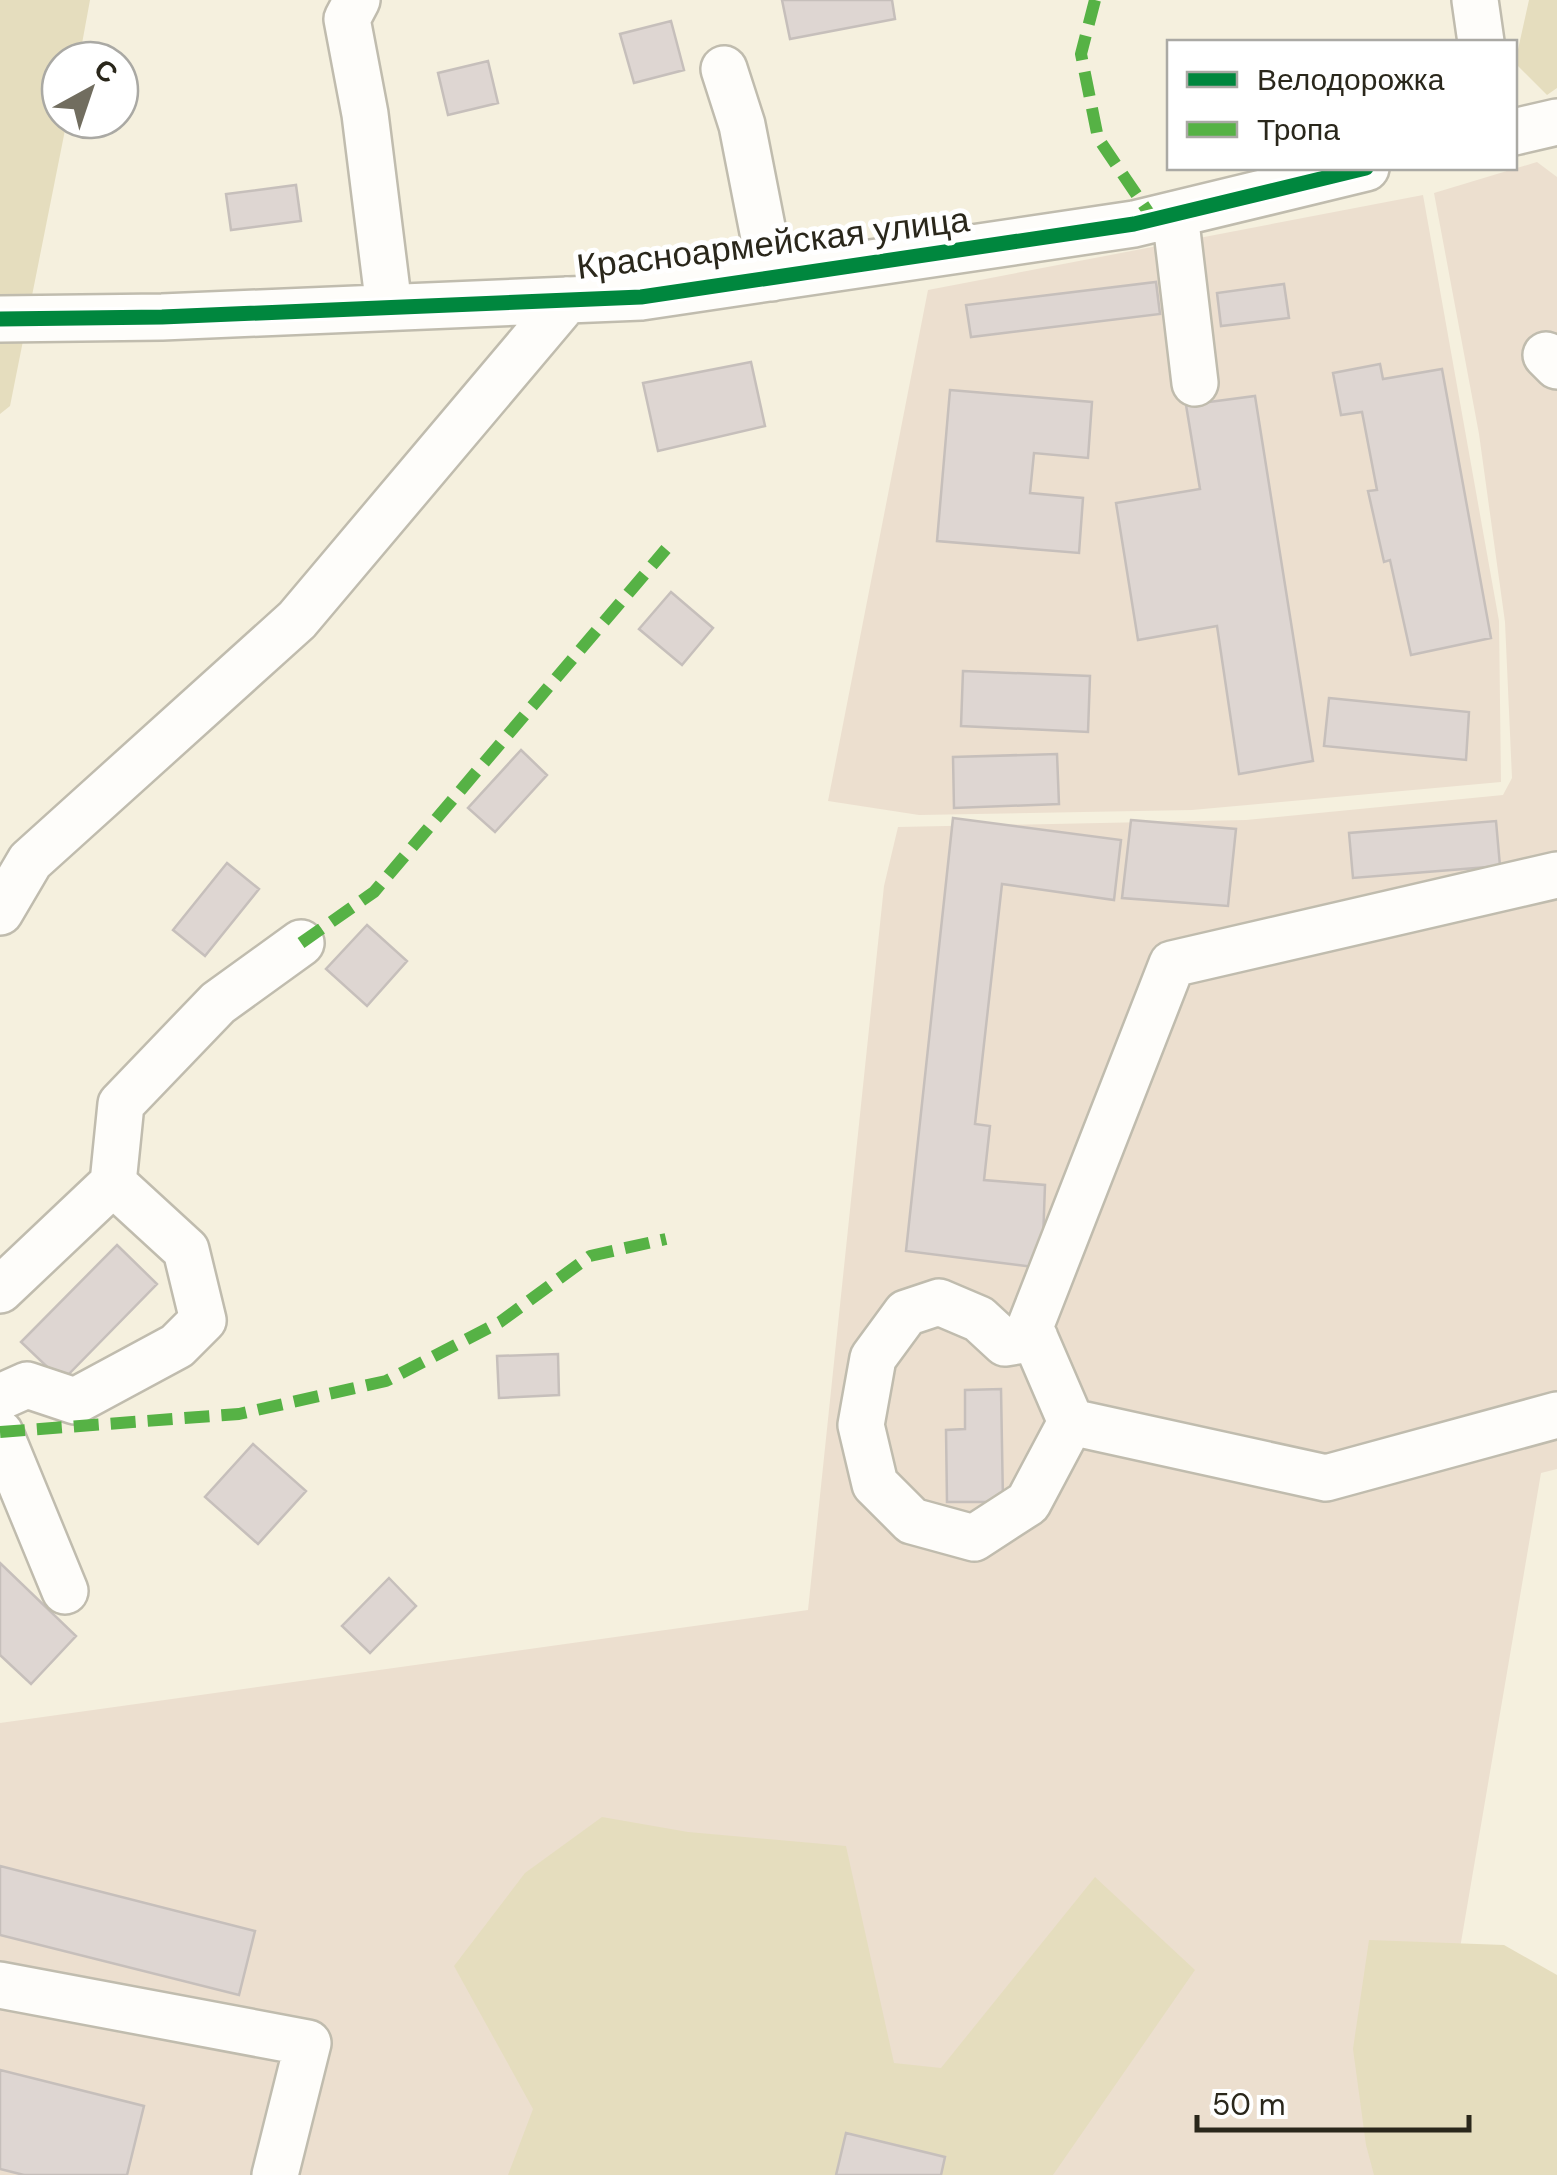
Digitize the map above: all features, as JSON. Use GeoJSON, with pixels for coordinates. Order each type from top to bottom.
{"type":"FeatureCollection","features":[{"type":"Feature","properties":{"kind":"street"},"geometry":{"type":"LineString","coordinates":[[357,0],[347,19],[365,114],[390,307]]}},
{"type":"Feature","properties":{"kind":"street"},"geometry":{"type":"LineString","coordinates":[[1475,0],[1482,40]]}},
{"type":"Feature","properties":{"kind":"street"},"geometry":{"type":"LineString","coordinates":[[724,69],[742,125],[772,278]]}},
{"type":"Feature","properties":{"kind":"street"},"geometry":{"type":"LineString","coordinates":[[1517,131],[1557,122]]}},
{"type":"Feature","properties":{"kind":"street","name":"Красноармейская улица"},"geometry":{"type":"LineString","coordinates":[[0,320],[641,297],[1134,224],[1358,170]]}},
{"type":"Feature","properties":{"kind":"street"},"geometry":{"type":"LineString","coordinates":[[1175,214],[1195,383]]}},
{"type":"Feature","properties":{"kind":"street"},"geometry":{"type":"LineString","coordinates":[[0,912],[30,861],[297,620],[567,300]]}},
{"type":"Feature","properties":{"kind":"street"},"geometry":{"type":"LineString","coordinates":[[1071,1422],[1030,1326],[1172,964],[1557,875]]}},
{"type":"Feature","properties":{"kind":"street"},"geometry":{"type":"LineString","coordinates":[[0,1290],[113,1183],[121,1104],[218,1002],[301,943]]}},
{"type":"Feature","properties":{"kind":"street"},"geometry":{"type":"LineString","coordinates":[[0,1397],[28,1385],[76,1401],[177,1346],[203,1320],[186,1250],[113,1183]]}},
{"type":"Feature","properties":{"kind":"street"},"geometry":{"type":"LineString","coordinates":[[1035,1338],[1005,1343],[978,1319],[939,1302],[906,1313],[872,1358],[860,1425],[875,1484],[912,1521],[974,1538],[1028,1503],[1071,1422]]}},
{"type":"Feature","properties":{"kind":"street"},"geometry":{"type":"LineString","coordinates":[[1071,1422],[1326,1478],[1557,1416]]}},
{"type":"Feature","properties":{"kind":"street"},"geometry":{"type":"LineString","coordinates":[[0,1433],[66,1590]]}},
{"type":"Feature","properties":{"kind":"street"},"geometry":{"type":"LineString","coordinates":[[0,1985],[308,2043],[274,2175]]}},
{"type":"Feature","properties":{"kind":"shaded area"},"geometry":{"type":"Polygon","coordinates":[[[0,0],[90,0],[83,40],[40,40],[40,140],[63,140],[10,406],[0,414],[0,0]]]}},
{"type":"Feature","properties":{"kind":"shaded area"},"geometry":{"type":"Polygon","coordinates":[[[1529,0],[1557,0],[1557,88],[1547,95],[1517,65],[1529,0]]]}},
{"type":"Feature","properties":{"kind":"shaded area"},"geometry":{"type":"Polygon","coordinates":[[[1537,162],[1557,177],[1557,1469],[1541,1473],[1444,2042],[1411,2175],[0,2175],[0,1723],[808,1610],[884,886],[898,827],[1246,820],[1503,795],[1512,778],[1505,622],[1479,434],[1434,193],[1537,162]]]}},
{"type":"Feature","properties":{"kind":"shaded area"},"geometry":{"type":"Polygon","coordinates":[[[1423,195],[1499,621],[1501,782],[1192,810],[919,815],[828,801],[928,290],[1423,195]]]}},
{"type":"Feature","properties":{"kind":"shaded area"},"geometry":{"type":"Polygon","coordinates":[[[602,1817],[688,1832],[846,1846],[894,2063],[941,2068],[1095,1877],[1195,1970],[1053,2175],[508,2175],[533,2109],[454,1966],[525,1873],[602,1817]]]}},
{"type":"Feature","properties":{"kind":"shaded area"},"geometry":{"type":"Polygon","coordinates":[[[1369,1940],[1504,1945],[1557,1975],[1557,2175],[1374,2175],[1353,2049],[1369,1940]]]}},
{"type":"Feature","properties":{"kind":"building"},"geometry":{"type":"Polygon","coordinates":[[[782,0],[892,0],[895,19],[790,39],[782,0]]]}},
{"type":"Feature","properties":{"kind":"building"},"geometry":{"type":"Polygon","coordinates":[[[671,21],[684,70],[634,83],[620,34],[671,21]]]}},
{"type":"Feature","properties":{"kind":"building"},"geometry":{"type":"Polygon","coordinates":[[[488,61],[498,103],[448,115],[438,73],[488,61]]]}},
{"type":"Feature","properties":{"kind":"building"},"geometry":{"type":"Polygon","coordinates":[[[296,185],[301,221],[231,230],[226,194],[296,185]]]}},
{"type":"Feature","properties":{"kind":"building"},"geometry":{"type":"Polygon","coordinates":[[[1156,282],[1160,314],[971,337],[966,305],[1156,282]]]}},
{"type":"Feature","properties":{"kind":"building"},"geometry":{"type":"Polygon","coordinates":[[[1284,284],[1289,318],[1221,326],[1217,293],[1284,284]]]}},
{"type":"Feature","properties":{"kind":"building"},"geometry":{"type":"Polygon","coordinates":[[[751,362],[765,426],[658,451],[643,383],[751,362]]]}},
{"type":"Feature","properties":{"kind":"building"},"geometry":{"type":"Polygon","coordinates":[[[1380,364],[1383,379],[1442,369],[1491,638],[1411,655],[1390,560],[1384,562],[1368,491],[1377,490],[1362,412],[1341,415],[1333,373],[1380,364]]]}},
{"type":"Feature","properties":{"kind":"building"},"geometry":{"type":"Polygon","coordinates":[[[950,390],[1092,402],[1088,458],[1034,453],[1030,493],[1083,498],[1079,553],[937,541],[950,390]]]}},
{"type":"Feature","properties":{"kind":"building"},"geometry":{"type":"Polygon","coordinates":[[[1255,396],[1313,761],[1239,774],[1217,626],[1138,640],[1116,503],[1200,489],[1186,405],[1255,396]]]}},
{"type":"Feature","properties":{"kind":"building"},"geometry":{"type":"Polygon","coordinates":[[[671,592],[713,628],[682,665],[639,629],[671,592]]]}},
{"type":"Feature","properties":{"kind":"building"},"geometry":{"type":"Polygon","coordinates":[[[963,671],[1090,676],[1088,732],[961,726],[963,671]]]}},
{"type":"Feature","properties":{"kind":"building"},"geometry":{"type":"Polygon","coordinates":[[[1329,698],[1469,712],[1466,760],[1324,746],[1329,698]]]}},
{"type":"Feature","properties":{"kind":"building"},"geometry":{"type":"Polygon","coordinates":[[[521,750],[547,775],[495,832],[468,808],[521,750]]]}},
{"type":"Feature","properties":{"kind":"building"},"geometry":{"type":"Polygon","coordinates":[[[1057,754],[1059,804],[954,808],[953,757],[1057,754]]]}},
{"type":"Feature","properties":{"kind":"building"},"geometry":{"type":"Polygon","coordinates":[[[953,818],[1121,840],[1114,900],[1002,884],[975,1124],[990,1126],[984,1180],[1045,1185],[1042,1268],[906,1251],[953,818]]]}},
{"type":"Feature","properties":{"kind":"building"},"geometry":{"type":"Polygon","coordinates":[[[1131,820],[1236,829],[1228,906],[1122,898],[1131,820]]]}},
{"type":"Feature","properties":{"kind":"building"},"geometry":{"type":"Polygon","coordinates":[[[1496,821],[1500,866],[1353,878],[1349,833],[1496,821]]]}},
{"type":"Feature","properties":{"kind":"building"},"geometry":{"type":"Polygon","coordinates":[[[227,863],[259,889],[205,956],[173,930],[227,863]]]}},
{"type":"Feature","properties":{"kind":"building"},"geometry":{"type":"Polygon","coordinates":[[[367,925],[407,961],[367,1006],[326,969],[367,925]]]}},
{"type":"Feature","properties":{"kind":"building"},"geometry":{"type":"Polygon","coordinates":[[[117,1245],[157,1284],[62,1381],[21,1342],[117,1245]]]}},
{"type":"Feature","properties":{"kind":"building"},"geometry":{"type":"Polygon","coordinates":[[[558,1354],[559,1395],[499,1398],[497,1356],[558,1354]]]}},
{"type":"Feature","properties":{"kind":"building"},"geometry":{"type":"Polygon","coordinates":[[[1001,1389],[1003,1502],[947,1502],[946,1430],[965,1429],[965,1390],[1001,1389]]]}},
{"type":"Feature","properties":{"kind":"building"},"geometry":{"type":"Polygon","coordinates":[[[253,1444],[306,1491],[258,1544],[205,1497],[253,1444]]]}},
{"type":"Feature","properties":{"kind":"building"},"geometry":{"type":"Polygon","coordinates":[[[0,1563],[76,1636],[31,1684],[0,1655],[0,1563]]]}},
{"type":"Feature","properties":{"kind":"building"},"geometry":{"type":"Polygon","coordinates":[[[389,1578],[416,1606],[370,1653],[342,1626],[389,1578]]]}},
{"type":"Feature","properties":{"kind":"building"},"geometry":{"type":"Polygon","coordinates":[[[0,1866],[255,1931],[239,1995],[0,1935],[0,1866]]]}},
{"type":"Feature","properties":{"kind":"building"},"geometry":{"type":"Polygon","coordinates":[[[0,2070],[144,2106],[127,2175],[24,2175],[0,2169],[0,2070]]]}},
{"type":"Feature","properties":{"kind":"building"},"geometry":{"type":"Polygon","coordinates":[[[846,2133],[945,2157],[941,2175],[836,2175],[846,2133]]]}},
{"type":"Feature","properties":{"kind":"marked path"},"geometry":{"type":"LineString","coordinates":[[1095,0],[1081,54],[1098,138],[1153,219]]}},
{"type":"Feature","properties":{"kind":"marked path"},"geometry":{"type":"LineString","coordinates":[[301,943],[374,892],[666,549]]}},
{"type":"Feature","properties":{"kind":"marked path"},"geometry":{"type":"LineString","coordinates":[[0,1432],[239,1414],[386,1381],[500,1322],[590,1256],[666,1239]]}},
{"type":"Feature","properties":{"kind":"cycle path"},"geometry":{"type":"LineString","coordinates":[[0,319],[162,317],[641,297],[1134,224],[1358,170]]}}]}
